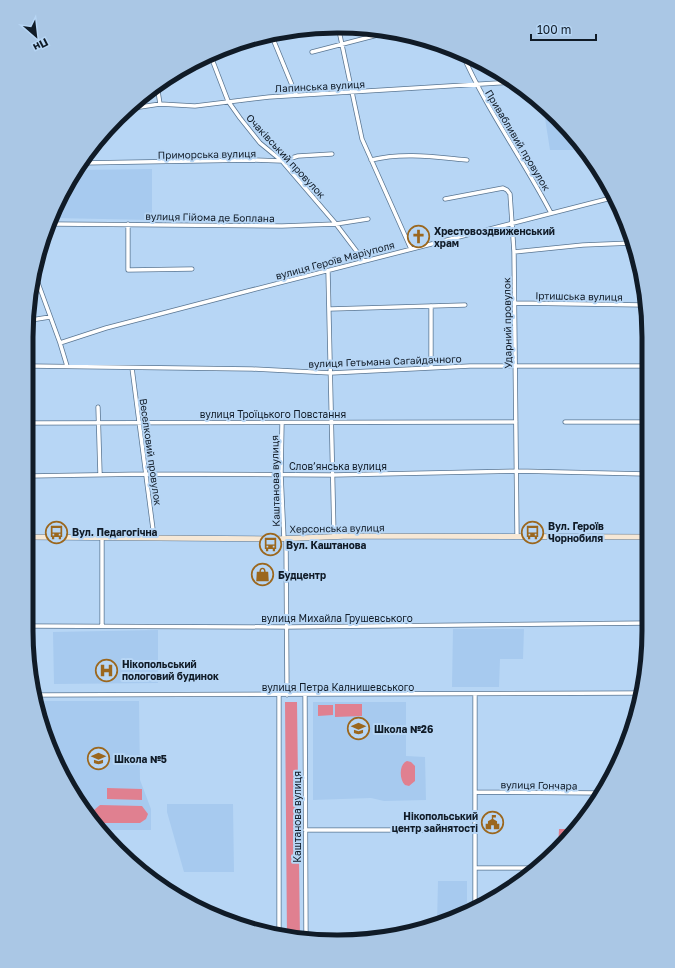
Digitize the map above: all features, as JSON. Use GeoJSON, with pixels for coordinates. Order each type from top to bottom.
{"type":"FeatureCollection","features":[{"type":"Feature","properties":{"kind":"main road","name":"Херсонська вулиця"},"geometry":{"type":"LineString","coordinates":[[33,537],[285,539],[334,536],[642,537]]}},
{"type":"Feature","properties":{"kind":"street"},"geometry":{"type":"LineString","coordinates":[[340,33],[362,139],[411,249]]}},
{"type":"Feature","properties":{"kind":"street"},"geometry":{"type":"LineString","coordinates":[[312,52],[377,36]]}},
{"type":"Feature","properties":{"kind":"street"},"geometry":{"type":"LineString","coordinates":[[273,40],[296,95]]}},
{"type":"Feature","properties":{"kind":"street","name":"Очаківський провулок"},"geometry":{"type":"LineString","coordinates":[[212,60],[228,101],[260,143],[282,161],[336,224],[364,261]]}},
{"type":"Feature","properties":{"kind":"street","name":"Привабливий провулок"},"geometry":{"type":"LineString","coordinates":[[466,61],[476,85],[534,179],[551,213]]}},
{"type":"Feature","properties":{"kind":"street","name":"Лапинська вулиця"},"geometry":{"type":"LineString","coordinates":[[139,107],[160,104],[194,106],[228,101],[296,95],[352,93],[505,83]]}},
{"type":"Feature","properties":{"kind":"street"},"geometry":{"type":"LineString","coordinates":[[157,92],[160,104]]}},
{"type":"Feature","properties":{"kind":"street","name":"Приморська вулиця"},"geometry":{"type":"LineString","coordinates":[[88,163],[282,161],[298,156],[332,154]]}},
{"type":"Feature","properties":{"kind":"street"},"geometry":{"type":"LineString","coordinates":[[371,160],[385,157],[411,155],[467,160]]}},
{"type":"Feature","properties":{"kind":"street"},"geometry":{"type":"LineString","coordinates":[[446,199],[503,188],[510,194],[512,224]]}},
{"type":"Feature","properties":{"kind":"street","name":"вулиця Героїв Маріуполя"},"geometry":{"type":"LineString","coordinates":[[60,343],[106,328],[609,199]]}},
{"type":"Feature","properties":{"kind":"street","name":"вулиця Гійома де Боплана"},"geometry":{"type":"LineString","coordinates":[[55,224],[282,226],[336,224],[368,219]]}},
{"type":"Feature","properties":{"kind":"street"},"geometry":{"type":"LineString","coordinates":[[128,224],[128,270],[192,269]]}},
{"type":"Feature","properties":{"kind":"street","name":"Ударний провулок"},"geometry":{"type":"LineString","coordinates":[[512,224],[514,252],[516,422]]}},
{"type":"Feature","properties":{"kind":"street"},"geometry":{"type":"LineString","coordinates":[[514,252],[583,245],[627,244]]}},
{"type":"Feature","properties":{"kind":"street"},"geometry":{"type":"LineString","coordinates":[[328,271],[331,373],[330,422],[334,536]]}},
{"type":"Feature","properties":{"kind":"street"},"geometry":{"type":"LineString","coordinates":[[38,284],[67,366]]}},
{"type":"Feature","properties":{"kind":"street","name":"Іртишська вулиця"},"geometry":{"type":"LineString","coordinates":[[515,303],[640,305]]}},
{"type":"Feature","properties":{"kind":"street"},"geometry":{"type":"LineString","coordinates":[[330,309],[465,305]]}},
{"type":"Feature","properties":{"kind":"street"},"geometry":{"type":"LineString","coordinates":[[431,306],[431,367]]}},
{"type":"Feature","properties":{"kind":"street"},"geometry":{"type":"LineString","coordinates":[[34,320],[50,318]]}},
{"type":"Feature","properties":{"kind":"street","name":"вулиця Гетьмана Сагайдачного"},"geometry":{"type":"LineString","coordinates":[[33,366],[331,373],[431,367],[642,366]]}},
{"type":"Feature","properties":{"kind":"street","name":"Веселковий провулок"},"geometry":{"type":"LineString","coordinates":[[132,368],[154,537]]}},
{"type":"Feature","properties":{"kind":"street"},"geometry":{"type":"LineString","coordinates":[[98,407],[100,474]]}},
{"type":"Feature","properties":{"kind":"street","name":"вулиця Троїцького Повстання"},"geometry":{"type":"LineString","coordinates":[[33,423],[138,422],[282,424],[330,422],[516,422]]}},
{"type":"Feature","properties":{"kind":"street"},"geometry":{"type":"LineString","coordinates":[[516,422],[517,536]]}},
{"type":"Feature","properties":{"kind":"street"},"geometry":{"type":"LineString","coordinates":[[565,422],[642,422]]}},
{"type":"Feature","properties":{"kind":"street","name":"Каштанова вулиця"},"geometry":{"type":"LineString","coordinates":[[282,424],[281,474],[285,539],[287,695]]}},
{"type":"Feature","properties":{"kind":"street","name":"Словʼянська вулиця"},"geometry":{"type":"LineString","coordinates":[[33,476],[100,474],[333,475],[517,471],[642,474]]}},
{"type":"Feature","properties":{"kind":"street"},"geometry":{"type":"LineString","coordinates":[[102,537],[102,626]]}},
{"type":"Feature","properties":{"kind":"street","name":"вулиця Михайла Грушевського"},"geometry":{"type":"LineString","coordinates":[[33,626],[287,626],[642,623]]}},
{"type":"Feature","properties":{"kind":"street","name":"вулиця Петра Калнишевського"},"geometry":{"type":"LineString","coordinates":[[40,695],[279,696],[635,693]]}},
{"type":"Feature","properties":{"kind":"street","name":"Каштанова вулиця"},"geometry":{"type":"LineString","coordinates":[[305,695],[306,933]]}},
{"type":"Feature","properties":{"kind":"street"},"geometry":{"type":"LineString","coordinates":[[475,695],[475,902]]}},
{"type":"Feature","properties":{"kind":"street","name":"Каштанова вулиця"},"geometry":{"type":"LineString","coordinates":[[279,696],[279,929]]}},
{"type":"Feature","properties":{"kind":"street","name":"вулиця Гончара"},"geometry":{"type":"LineString","coordinates":[[475,792],[595,793]]}},
{"type":"Feature","properties":{"kind":"street"},"geometry":{"type":"LineString","coordinates":[[305,830],[475,830]]}},
{"type":"Feature","properties":{"kind":"street"},"geometry":{"type":"LineString","coordinates":[[475,868],[528,868]]}},
{"type":"Feature","properties":{"kind":"shaded area"},"geometry":{"type":"Polygon","coordinates":[[[544,115],[553,122],[577,150],[550,150],[544,115]]]}},
{"type":"Feature","properties":{"kind":"shaded area"},"geometry":{"type":"Polygon","coordinates":[[[152,169],[152,220],[57,218],[83,170],[152,169]]]}},
{"type":"Feature","properties":{"kind":"shaded area"},"geometry":{"type":"Polygon","coordinates":[[[453,629],[524,629],[523,659],[500,659],[499,687],[452,687],[453,629]]]}},
{"type":"Feature","properties":{"kind":"shaded area","name":"Нікопольський пологовий будинок"},"geometry":{"type":"Polygon","coordinates":[[[158,630],[158,683],[54,684],[53,632],[158,630]]]}},
{"type":"Feature","properties":{"kind":"shaded area","name":"Школа №5"},"geometry":{"type":"Polygon","coordinates":[[[43,701],[139,701],[140,780],[151,809],[151,830],[108,830],[84,800],[64,765],[56,747],[43,708],[43,701]]]}},
{"type":"Feature","properties":{"kind":"shaded area"},"geometry":{"type":"Polygon","coordinates":[[[285,702],[297,702],[300,932],[287,930],[285,702]]]}},
{"type":"Feature","properties":{"kind":"shaded area","name":"Школа №26"},"geometry":{"type":"Polygon","coordinates":[[[313,702],[406,702],[406,756],[425,757],[426,800],[384,801],[371,798],[313,800],[313,702]]]}},
{"type":"Feature","properties":{"kind":"shaded area"},"geometry":{"type":"Polygon","coordinates":[[[335,704],[362,704],[362,716],[335,717],[335,704]]]}},
{"type":"Feature","properties":{"kind":"shaded area"},"geometry":{"type":"Polygon","coordinates":[[[318,705],[333,705],[333,715],[318,716],[318,705]]]}},
{"type":"Feature","properties":{"kind":"shaded area"},"geometry":{"type":"Polygon","coordinates":[[[407,761],[411,762],[415,766],[415,781],[409,786],[405,785],[401,776],[402,765],[407,761]]]}},
{"type":"Feature","properties":{"kind":"shaded area"},"geometry":{"type":"Polygon","coordinates":[[[107,788],[142,789],[142,800],[107,799],[107,788]]]}},
{"type":"Feature","properties":{"kind":"shaded area"},"geometry":{"type":"Polygon","coordinates":[[[167,804],[233,804],[234,872],[184,872],[167,812],[167,804]]]}},
{"type":"Feature","properties":{"kind":"shaded area"},"geometry":{"type":"Polygon","coordinates":[[[100,805],[142,806],[148,814],[146,819],[140,823],[102,823],[93,813],[94,810],[100,805]]]}},
{"type":"Feature","properties":{"kind":"shaded area"},"geometry":{"type":"Polygon","coordinates":[[[559,829],[568,829],[566,831],[558,840],[559,829]]]}},
{"type":"Feature","properties":{"kind":"shaded area"},"geometry":{"type":"Polygon","coordinates":[[[438,881],[467,881],[467,906],[437,918],[438,881]]]}},
{"type":"Feature","properties":{"kind":"place","name":"Хрестовоздвиженський храм"},"geometry":{"type":"Point","coordinates":[419,237]}},
{"type":"Feature","properties":{"kind":"place","name":"Вул. Педагогічна"},"geometry":{"type":"Point","coordinates":[56,532]}},
{"type":"Feature","properties":{"kind":"place","name":"Вул. Героїв Чорнобиля"},"geometry":{"type":"Point","coordinates":[533,532]}},
{"type":"Feature","properties":{"kind":"place","name":"Вул. Каштанова"},"geometry":{"type":"Point","coordinates":[271,545]}},
{"type":"Feature","properties":{"kind":"place","name":"Будцентр"},"geometry":{"type":"Point","coordinates":[262,575]}},
{"type":"Feature","properties":{"kind":"place","name":"Нікопольський пологовий будинок"},"geometry":{"type":"Point","coordinates":[106,670]}},
{"type":"Feature","properties":{"kind":"place","name":"Школа №26"},"geometry":{"type":"Point","coordinates":[359,729]}},
{"type":"Feature","properties":{"kind":"place","name":"Школа №5"},"geometry":{"type":"Point","coordinates":[98,759]}},
{"type":"Feature","properties":{"kind":"place","name":"Нікопольський центр зайнятості"},"geometry":{"type":"Point","coordinates":[493,822]}}]}
